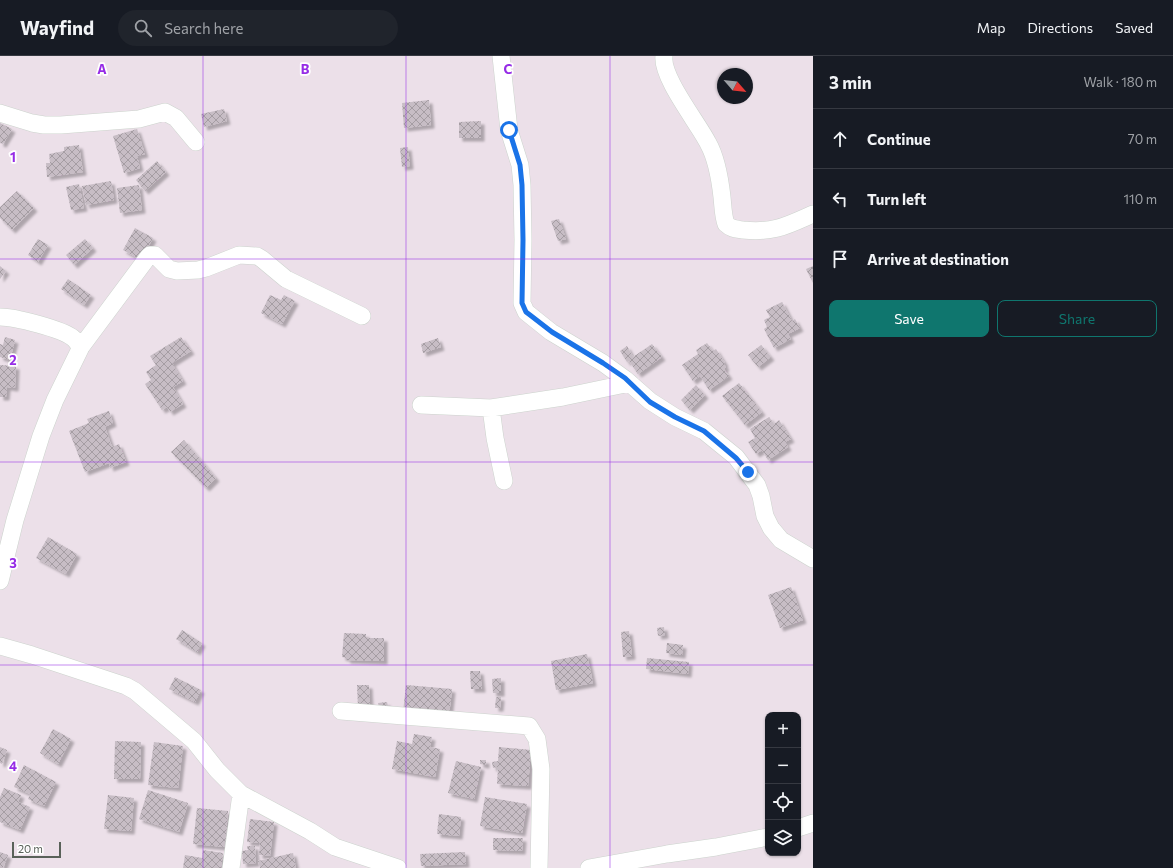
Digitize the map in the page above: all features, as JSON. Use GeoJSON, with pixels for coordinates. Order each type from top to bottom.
{"type":"FeatureCollection","features":[{"type":"Feature","properties":{"kind":"street"},"geometry":{"type":"LineString","coordinates":[[500,56],[509,130],[520,165],[523,240],[522,303],[524,308],[530,315],[552,332],[603,363],[630,383],[650,402],[675,417],[704,431],[736,458],[757,485],[765,516],[771,528],[781,540],[813,559]]}},
{"type":"Feature","properties":{"kind":"street"},"geometry":{"type":"LineString","coordinates":[[664,56],[664,66],[673,85],[709,144],[714,158],[720,186],[726,224],[732,228],[758,231],[772,230],[784,227],[813,214]]}},
{"type":"Feature","properties":{"kind":"street"},"geometry":{"type":"LineString","coordinates":[[0,113],[32,123],[61,125],[139,118],[165,112],[176,118],[196,142]]}},
{"type":"Feature","properties":{"kind":"street"},"geometry":{"type":"LineString","coordinates":[[0,581],[15,520],[41,436],[55,400],[81,347],[150,255],[155,255],[169,269],[177,271],[206,268],[239,255],[257,256],[286,279],[362,316]]}},
{"type":"Feature","properties":{"kind":"street"},"geometry":{"type":"LineString","coordinates":[[0,316],[29,321],[62,332],[72,337],[81,347]]}},
{"type":"Feature","properties":{"kind":"street"},"geometry":{"type":"LineString","coordinates":[[422,405],[491,408],[563,397],[630,383]]}},
{"type":"Feature","properties":{"kind":"street"},"geometry":{"type":"LineString","coordinates":[[491,408],[495,438],[504,481]]}},
{"type":"Feature","properties":{"kind":"street"},"geometry":{"type":"LineString","coordinates":[[0,646],[115,681],[135,691],[194,741],[217,770],[241,794],[310,831],[335,847],[398,868]]}},
{"type":"Feature","properties":{"kind":"street"},"geometry":{"type":"LineString","coordinates":[[341,711],[529,726],[537,739],[541,769],[539,868]]}},
{"type":"Feature","properties":{"kind":"street"},"geometry":{"type":"LineString","coordinates":[[231,868],[241,794]]}},
{"type":"Feature","properties":{"kind":"street"},"geometry":{"type":"LineString","coordinates":[[801,827],[813,823]]}},
{"type":"Feature","properties":{"kind":"street"},"geometry":{"type":"LineString","coordinates":[[589,868],[670,861],[716,847],[765,838]]}},
{"type":"Feature","properties":{"kind":"building"},"geometry":{"type":"Polygon","coordinates":[[[429,100],[431,125],[404,128],[402,103],[429,100]]]}},
{"type":"Feature","properties":{"kind":"building"},"geometry":{"type":"Polygon","coordinates":[[[224,109],[227,121],[204,127],[201,114],[224,109]]]}},
{"type":"Feature","properties":{"kind":"building"},"geometry":{"type":"Polygon","coordinates":[[[481,121],[481,138],[459,138],[459,122],[481,121]]]}},
{"type":"Feature","properties":{"kind":"building"},"geometry":{"type":"Polygon","coordinates":[[[0,123],[12,129],[3,144],[0,143],[0,123]]]}},
{"type":"Feature","properties":{"kind":"building"},"geometry":{"type":"Polygon","coordinates":[[[137,129],[145,154],[137,156],[140,168],[124,173],[113,136],[137,129]]]}},
{"type":"Feature","properties":{"kind":"building"},"geometry":{"type":"Polygon","coordinates":[[[79,145],[83,172],[47,177],[46,163],[50,163],[49,154],[64,151],[64,147],[79,145]]]}},
{"type":"Feature","properties":{"kind":"building"},"geometry":{"type":"Polygon","coordinates":[[[408,147],[410,166],[402,167],[400,148],[408,147]]]}},
{"type":"Feature","properties":{"kind":"building"},"geometry":{"type":"Polygon","coordinates":[[[157,161],[166,172],[145,191],[136,180],[157,161]]]}},
{"type":"Feature","properties":{"kind":"building"},"geometry":{"type":"Polygon","coordinates":[[[111,181],[114,200],[86,205],[82,186],[111,181]]]}},
{"type":"Feature","properties":{"kind":"building"},"geometry":{"type":"Polygon","coordinates":[[[79,184],[84,208],[71,210],[66,187],[79,184]]]}},
{"type":"Feature","properties":{"kind":"building"},"geometry":{"type":"Polygon","coordinates":[[[139,185],[142,210],[120,213],[117,188],[139,185]]]}},
{"type":"Feature","properties":{"kind":"building"},"geometry":{"type":"Polygon","coordinates":[[[17,191],[34,208],[12,230],[0,218],[0,207],[17,191]]]}},
{"type":"Feature","properties":{"kind":"building"},"geometry":{"type":"Polygon","coordinates":[[[559,219],[566,239],[558,241],[551,221],[559,219]]]}},
{"type":"Feature","properties":{"kind":"building"},"geometry":{"type":"Polygon","coordinates":[[[135,228],[153,238],[141,260],[123,250],[135,228]]]}},
{"type":"Feature","properties":{"kind":"building"},"geometry":{"type":"Polygon","coordinates":[[[38,239],[48,245],[38,262],[28,255],[38,239]]]}},
{"type":"Feature","properties":{"kind":"building"},"geometry":{"type":"Polygon","coordinates":[[[85,239],[93,248],[74,265],[66,255],[85,239]]]}},
{"type":"Feature","properties":{"kind":"building"},"geometry":{"type":"Polygon","coordinates":[[[0,266],[6,271],[0,279],[0,266]]]}},
{"type":"Feature","properties":{"kind":"building"},"geometry":{"type":"Polygon","coordinates":[[[813,266],[813,283],[806,269],[813,266]]]}},
{"type":"Feature","properties":{"kind":"building"},"geometry":{"type":"Polygon","coordinates":[[[68,279],[91,295],[84,305],[61,289],[68,279]]]}},
{"type":"Feature","properties":{"kind":"building"},"geometry":{"type":"Polygon","coordinates":[[[270,295],[281,300],[284,295],[295,301],[282,324],[261,313],[270,295]]]}},
{"type":"Feature","properties":{"kind":"building"},"geometry":{"type":"Polygon","coordinates":[[[782,302],[792,321],[795,319],[800,328],[788,334],[791,339],[774,348],[764,329],[767,327],[764,320],[770,317],[766,310],[782,302]]]}},
{"type":"Feature","properties":{"kind":"building"},"geometry":{"type":"Polygon","coordinates":[[[5,337],[15,340],[10,360],[0,357],[0,344],[3,345],[5,337]]]}},
{"type":"Feature","properties":{"kind":"building"},"geometry":{"type":"Polygon","coordinates":[[[181,337],[191,351],[172,363],[183,381],[173,387],[183,404],[170,412],[167,407],[162,410],[145,384],[151,380],[146,372],[156,365],[150,356],[181,337]]]}},
{"type":"Feature","properties":{"kind":"building"},"geometry":{"type":"Polygon","coordinates":[[[438,338],[441,347],[423,353],[421,344],[438,338]]]}},
{"type":"Feature","properties":{"kind":"building"},"geometry":{"type":"Polygon","coordinates":[[[707,343],[713,351],[716,349],[725,363],[724,364],[726,367],[724,369],[729,376],[709,390],[700,376],[693,381],[682,365],[698,354],[696,350],[707,343]]]}},
{"type":"Feature","properties":{"kind":"building"},"geometry":{"type":"Polygon","coordinates":[[[652,344],[662,357],[638,374],[629,361],[627,362],[620,351],[627,346],[633,357],[652,344]]]}},
{"type":"Feature","properties":{"kind":"building"},"geometry":{"type":"Polygon","coordinates":[[[761,345],[771,357],[758,367],[748,355],[761,345]]]}},
{"type":"Feature","properties":{"kind":"building"},"geometry":{"type":"Polygon","coordinates":[[[0,365],[16,366],[15,388],[7,387],[6,397],[0,397],[0,365]]]}},
{"type":"Feature","properties":{"kind":"building"},"geometry":{"type":"Polygon","coordinates":[[[739,383],[762,412],[745,425],[722,396],[739,383]]]}},
{"type":"Feature","properties":{"kind":"building"},"geometry":{"type":"Polygon","coordinates":[[[696,385],[705,395],[690,410],[681,400],[696,385]]]}},
{"type":"Feature","properties":{"kind":"building"},"geometry":{"type":"Polygon","coordinates":[[[109,411],[113,423],[105,427],[112,447],[119,444],[126,462],[110,468],[109,463],[85,472],[69,431],[89,423],[87,419],[109,411]]]}},
{"type":"Feature","properties":{"kind":"building"},"geometry":{"type":"Polygon","coordinates":[[[769,417],[774,424],[779,420],[791,439],[785,442],[788,447],[768,460],[762,450],[756,454],[748,442],[755,438],[750,429],[769,417]]]}},
{"type":"Feature","properties":{"kind":"building"},"geometry":{"type":"Polygon","coordinates":[[[184,440],[216,478],[206,488],[171,452],[184,440]]]}},
{"type":"Feature","properties":{"kind":"building"},"geometry":{"type":"Polygon","coordinates":[[[48,537],[77,554],[66,574],[36,558],[48,537]]]}},
{"type":"Feature","properties":{"kind":"building"},"geometry":{"type":"Polygon","coordinates":[[[791,587],[803,620],[780,628],[768,595],[791,587]]]}},
{"type":"Feature","properties":{"kind":"building"},"geometry":{"type":"Polygon","coordinates":[[[664,627],[665,635],[658,636],[657,628],[664,627]]]}},
{"type":"Feature","properties":{"kind":"building"},"geometry":{"type":"Polygon","coordinates":[[[182,630],[202,643],[197,652],[176,639],[182,630]]]}},
{"type":"Feature","properties":{"kind":"building"},"geometry":{"type":"Polygon","coordinates":[[[629,631],[632,656],[623,657],[621,632],[629,631]]]}},
{"type":"Feature","properties":{"kind":"building"},"geometry":{"type":"Polygon","coordinates":[[[344,633],[366,634],[366,638],[384,638],[384,661],[347,660],[347,658],[342,657],[344,633]]]}},
{"type":"Feature","properties":{"kind":"building"},"geometry":{"type":"Polygon","coordinates":[[[667,643],[683,645],[682,655],[666,653],[667,643]]]}},
{"type":"Feature","properties":{"kind":"building"},"geometry":{"type":"Polygon","coordinates":[[[587,654],[593,683],[556,690],[551,661],[587,654]]]}},
{"type":"Feature","properties":{"kind":"building"},"geometry":{"type":"Polygon","coordinates":[[[647,658],[689,662],[688,674],[646,669],[647,658]]]}},
{"type":"Feature","properties":{"kind":"building"},"geometry":{"type":"Polygon","coordinates":[[[470,671],[480,671],[482,689],[471,689],[470,671]]]}},
{"type":"Feature","properties":{"kind":"building"},"geometry":{"type":"Polygon","coordinates":[[[175,677],[201,690],[195,702],[169,689],[175,677]]]}},
{"type":"Feature","properties":{"kind":"building"},"geometry":{"type":"Polygon","coordinates":[[[501,678],[501,693],[493,693],[492,679],[501,678]]]}},
{"type":"Feature","properties":{"kind":"building"},"geometry":{"type":"Polygon","coordinates":[[[357,685],[369,685],[370,707],[358,708],[357,685]]]}},
{"type":"Feature","properties":{"kind":"building"},"geometry":{"type":"Polygon","coordinates":[[[406,685],[452,689],[449,716],[403,712],[406,685]]]}},
{"type":"Feature","properties":{"kind":"building"},"geometry":{"type":"Polygon","coordinates":[[[496,697],[501,697],[500,708],[495,708],[496,697]]]}},
{"type":"Feature","properties":{"kind":"building"},"geometry":{"type":"Polygon","coordinates":[[[387,702],[388,706],[379,708],[378,703],[387,702]]]}},
{"type":"Feature","properties":{"kind":"building"},"geometry":{"type":"Polygon","coordinates":[[[53,729],[71,739],[58,764],[40,753],[53,729]]]}},
{"type":"Feature","properties":{"kind":"building"},"geometry":{"type":"Polygon","coordinates":[[[414,734],[432,737],[430,747],[440,749],[435,777],[392,769],[397,741],[412,744],[414,734]]]}},
{"type":"Feature","properties":{"kind":"building"},"geometry":{"type":"Polygon","coordinates":[[[115,741],[141,742],[140,779],[114,779],[115,741]]]}},
{"type":"Feature","properties":{"kind":"building"},"geometry":{"type":"Polygon","coordinates":[[[154,742],[183,746],[178,788],[148,785],[154,742]]]}},
{"type":"Feature","properties":{"kind":"building"},"geometry":{"type":"Polygon","coordinates":[[[0,747],[7,750],[2,764],[0,763],[0,747]]]}},
{"type":"Feature","properties":{"kind":"building"},"geometry":{"type":"Polygon","coordinates":[[[499,747],[531,750],[528,786],[497,784],[498,767],[493,768],[492,762],[498,761],[499,747]]]}},
{"type":"Feature","properties":{"kind":"building"},"geometry":{"type":"Polygon","coordinates":[[[480,760],[486,760],[486,765],[480,764],[480,760]]]}},
{"type":"Feature","properties":{"kind":"building"},"geometry":{"type":"Polygon","coordinates":[[[456,761],[481,767],[474,799],[448,793],[456,761]]]}},
{"type":"Feature","properties":{"kind":"building"},"geometry":{"type":"Polygon","coordinates":[[[24,765],[56,782],[44,806],[28,799],[30,794],[14,787],[24,765]]]}},
{"type":"Feature","properties":{"kind":"building"},"geometry":{"type":"Polygon","coordinates":[[[4,788],[21,795],[18,802],[30,807],[20,830],[0,822],[0,797],[4,788]]]}},
{"type":"Feature","properties":{"kind":"building"},"geometry":{"type":"Polygon","coordinates":[[[148,790],[188,803],[179,832],[139,819],[148,790]]]}},
{"type":"Feature","properties":{"kind":"building"},"geometry":{"type":"Polygon","coordinates":[[[108,795],[134,798],[131,831],[104,829],[108,795]]]}},
{"type":"Feature","properties":{"kind":"building"},"geometry":{"type":"Polygon","coordinates":[[[485,797],[527,804],[522,833],[480,826],[485,797]]]}},
{"type":"Feature","properties":{"kind":"building"},"geometry":{"type":"Polygon","coordinates":[[[197,808],[228,811],[225,847],[193,844],[197,808]]]}},
{"type":"Feature","properties":{"kind":"building"},"geometry":{"type":"Polygon","coordinates":[[[439,814],[461,817],[459,836],[437,834],[439,814]]]}},
{"type":"Feature","properties":{"kind":"building"},"geometry":{"type":"Polygon","coordinates":[[[250,819],[274,822],[270,856],[259,855],[260,843],[247,842],[250,819]]]}},
{"type":"Feature","properties":{"kind":"building"},"geometry":{"type":"Polygon","coordinates":[[[493,838],[523,838],[522,851],[493,850],[493,838]]]}},
{"type":"Feature","properties":{"kind":"building"},"geometry":{"type":"Polygon","coordinates":[[[247,846],[255,846],[256,863],[243,864],[242,851],[248,850],[247,846]]]}},
{"type":"Feature","properties":{"kind":"building"},"geometry":{"type":"Polygon","coordinates":[[[203,850],[223,853],[221,868],[183,868],[185,855],[202,858],[203,850]]]}},
{"type":"Feature","properties":{"kind":"building"},"geometry":{"type":"Polygon","coordinates":[[[0,852],[8,855],[3,868],[0,868],[0,852]]]}},
{"type":"Feature","properties":{"kind":"building"},"geometry":{"type":"Polygon","coordinates":[[[465,852],[466,864],[421,866],[420,854],[465,852]]]}},
{"type":"Feature","properties":{"kind":"building"},"geometry":{"type":"Polygon","coordinates":[[[293,853],[296,868],[260,868],[258,861],[293,853]]]}},
{"type":"Feature","properties":{"kind":"route"},"geometry":{"type":"LineString","coordinates":[[509,130],[520,165],[522,185],[522,303],[526,312],[552,332],[625,378],[650,402],[675,417],[704,431],[736,458],[748,472]]}}]}
